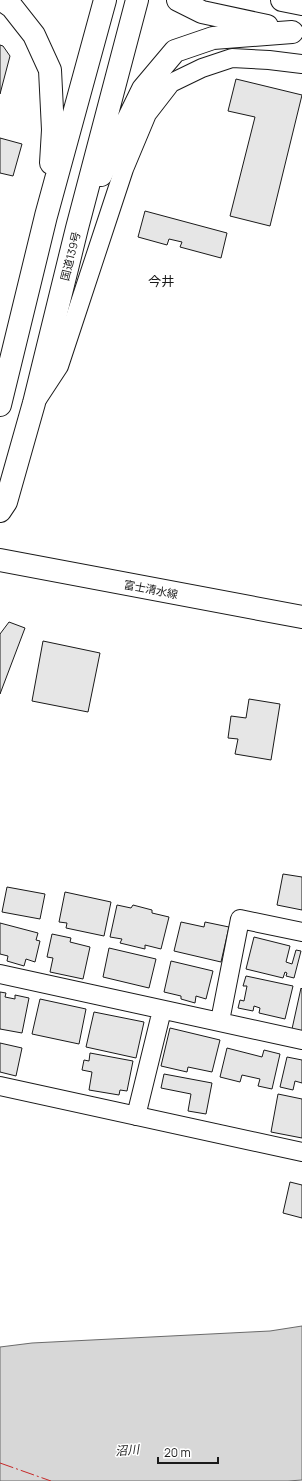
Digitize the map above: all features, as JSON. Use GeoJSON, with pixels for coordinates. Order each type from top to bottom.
{"type":"FeatureCollection","features":[{"type":"Feature","properties":{"kind":"main road"},"geometry":{"type":"LineString","coordinates":[[2,0],[12,7],[34,34],[50,70],[53,130],[46,216]]}},
{"type":"Feature","properties":{"kind":"main road"},"geometry":{"type":"LineString","coordinates":[[0,405],[46,216],[105,0]]}},
{"type":"Feature","properties":{"kind":"main road","name":"国道139号"},"geometry":{"type":"LineString","coordinates":[[0,512],[6,502],[34,404],[77,228],[137,0]]}},
{"type":"Feature","properties":{"kind":"main road"},"geometry":{"type":"LineString","coordinates":[[178,0],[202,12],[297,32]]}},
{"type":"Feature","properties":{"kind":"main road"},"geometry":{"type":"LineString","coordinates":[[282,0],[302,4]]}},
{"type":"Feature","properties":{"kind":"main road"},"geometry":{"type":"LineString","coordinates":[[77,228],[125,123],[143,89],[175,51],[213,38],[297,32]]}},
{"type":"Feature","properties":{"kind":"main road","name":"富士清水線"},"geometry":{"type":"LineString","coordinates":[[0,560],[302,617]]}},
{"type":"Feature","properties":{"kind":"street"},"geometry":{"type":"LineString","coordinates":[[34,404],[59,366],[124,169],[147,114],[171,83],[202,68],[232,58],[270,60],[302,64]]}},
{"type":"Feature","properties":{"kind":"street"},"geometry":{"type":"LineString","coordinates":[[220,1021],[240,919],[302,932]]}},
{"type":"Feature","properties":{"kind":"street"},"geometry":{"type":"LineString","coordinates":[[0,974],[302,1040]]}},
{"type":"Feature","properties":{"kind":"street"},"geometry":{"type":"LineString","coordinates":[[136,1116],[162,1010]]}},
{"type":"Feature","properties":{"kind":"street"},"geometry":{"type":"LineString","coordinates":[[0,1086],[302,1152]]}},
{"type":"Feature","properties":{"kind":"water","name":"沼川"},"geometry":{"type":"Polygon","coordinates":[[[302,1326],[302,1480],[0,1481],[0,1347],[32,1343],[270,1331],[302,1326]]]}},
{"type":"Feature","properties":{"kind":"building"},"geometry":{"type":"Polygon","coordinates":[[[0,45],[3,46],[10,56],[0,94],[0,45]]]}},
{"type":"Feature","properties":{"kind":"building"},"geometry":{"type":"Polygon","coordinates":[[[236,79],[302,95],[270,226],[230,216],[255,117],[228,111],[236,79]]]}},
{"type":"Feature","properties":{"kind":"building"},"geometry":{"type":"Polygon","coordinates":[[[0,138],[22,144],[13,176],[0,173],[0,138]]]}},
{"type":"Feature","properties":{"kind":"building"},"geometry":{"type":"Polygon","coordinates":[[[145,211],[227,233],[221,258],[180,247],[182,242],[169,239],[167,245],[138,237],[145,211]]]}},
{"type":"Feature","properties":{"kind":"building"},"geometry":{"type":"Polygon","coordinates":[[[9,622],[25,628],[0,694],[0,634],[9,622]]]}},
{"type":"Feature","properties":{"kind":"building"},"geometry":{"type":"Polygon","coordinates":[[[43,641],[100,653],[88,712],[32,701],[43,641]]]}},
{"type":"Feature","properties":{"kind":"building"},"geometry":{"type":"Polygon","coordinates":[[[249,699],[280,704],[271,760],[235,754],[238,739],[228,738],[231,716],[246,718],[249,699]]]}},
{"type":"Feature","properties":{"kind":"building"},"geometry":{"type":"Polygon","coordinates":[[[283,874],[302,877],[302,910],[277,905],[283,874]]]}},
{"type":"Feature","properties":{"kind":"building"},"geometry":{"type":"Polygon","coordinates":[[[7,887],[45,894],[40,919],[2,912],[7,887]]]}},
{"type":"Feature","properties":{"kind":"building"},"geometry":{"type":"Polygon","coordinates":[[[65,892],[111,902],[104,936],[66,928],[67,923],[59,922],[65,892]]]}},
{"type":"Feature","properties":{"kind":"building"},"geometry":{"type":"Polygon","coordinates":[[[117,905],[131,908],[133,905],[152,910],[152,913],[169,917],[161,949],[145,945],[145,949],[120,943],[122,939],[110,937],[117,905]]]}},
{"type":"Feature","properties":{"kind":"building"},"geometry":{"type":"Polygon","coordinates":[[[181,922],[204,927],[205,922],[229,927],[221,962],[174,951],[181,922]]]}},
{"type":"Feature","properties":{"kind":"building"},"geometry":{"type":"Polygon","coordinates":[[[0,923],[38,933],[36,940],[40,941],[35,962],[26,959],[24,966],[7,961],[8,956],[0,954],[0,923]]]}},
{"type":"Feature","properties":{"kind":"building"},"geometry":{"type":"Polygon","coordinates":[[[52,934],[71,938],[70,942],[90,947],[83,979],[50,972],[53,958],[47,957],[52,934]]]}},
{"type":"Feature","properties":{"kind":"building"},"geometry":{"type":"Polygon","coordinates":[[[254,937],[290,946],[286,962],[292,964],[296,950],[301,951],[294,978],[286,976],[287,973],[285,972],[283,978],[246,969],[254,937]]]}},
{"type":"Feature","properties":{"kind":"building"},"geometry":{"type":"Polygon","coordinates":[[[109,948],[156,959],[149,988],[103,977],[109,948]]]}},
{"type":"Feature","properties":{"kind":"building"},"geometry":{"type":"Polygon","coordinates":[[[171,961],[213,971],[206,999],[196,996],[195,1003],[181,999],[181,996],[164,992],[171,961]]]}},
{"type":"Feature","properties":{"kind":"building"},"geometry":{"type":"Polygon","coordinates":[[[246,976],[293,986],[285,1019],[259,1013],[260,1008],[254,1006],[253,1011],[238,1008],[240,1000],[244,1001],[247,986],[243,986],[246,976]]]}},
{"type":"Feature","properties":{"kind":"building"},"geometry":{"type":"Polygon","coordinates":[[[301,988],[302,989],[302,1031],[292,1029],[301,988]]]}},
{"type":"Feature","properties":{"kind":"building"},"geometry":{"type":"Polygon","coordinates":[[[0,992],[6,993],[5,997],[15,999],[15,995],[29,998],[22,1033],[0,1029],[0,992]]]}},
{"type":"Feature","properties":{"kind":"building"},"geometry":{"type":"Polygon","coordinates":[[[40,999],[86,1009],[79,1044],[32,1034],[40,999]]]}},
{"type":"Feature","properties":{"kind":"building"},"geometry":{"type":"Polygon","coordinates":[[[94,1012],[144,1022],[136,1058],[86,1047],[94,1012]]]}},
{"type":"Feature","properties":{"kind":"building"},"geometry":{"type":"Polygon","coordinates":[[[170,1028],[220,1040],[212,1072],[188,1067],[187,1072],[161,1066],[170,1028]]]}},
{"type":"Feature","properties":{"kind":"building"},"geometry":{"type":"Polygon","coordinates":[[[0,1043],[22,1048],[16,1076],[0,1072],[0,1043]]]}},
{"type":"Feature","properties":{"kind":"building"},"geometry":{"type":"Polygon","coordinates":[[[227,1048],[262,1057],[264,1050],[280,1054],[272,1089],[258,1086],[260,1079],[242,1075],[240,1082],[220,1077],[227,1048]]]}},
{"type":"Feature","properties":{"kind":"building"},"geometry":{"type":"Polygon","coordinates":[[[90,1053],[133,1061],[127,1091],[120,1090],[119,1095],[89,1090],[92,1072],[82,1070],[84,1060],[89,1061],[90,1053]]]}},
{"type":"Feature","properties":{"kind":"building"},"geometry":{"type":"Polygon","coordinates":[[[287,1057],[302,1060],[302,1083],[295,1081],[293,1090],[280,1087],[287,1057]]]}},
{"type":"Feature","properties":{"kind":"building"},"geometry":{"type":"Polygon","coordinates":[[[164,1074],[212,1083],[206,1114],[188,1111],[191,1094],[161,1088],[164,1074]]]}},
{"type":"Feature","properties":{"kind":"building"},"geometry":{"type":"Polygon","coordinates":[[[278,1094],[302,1099],[302,1138],[271,1132],[278,1094]]]}},
{"type":"Feature","properties":{"kind":"building"},"geometry":{"type":"Polygon","coordinates":[[[290,1182],[302,1185],[302,1218],[283,1213],[290,1182]]]}},
{"type":"Feature","properties":{"kind":"power"},"geometry":{"type":"LineString","coordinates":[[0,1463],[51,1481]]}},
{"type":"Feature","properties":{"kind":"district","name":"今井"},"geometry":{"type":"Point","coordinates":[161,281]}}]}
